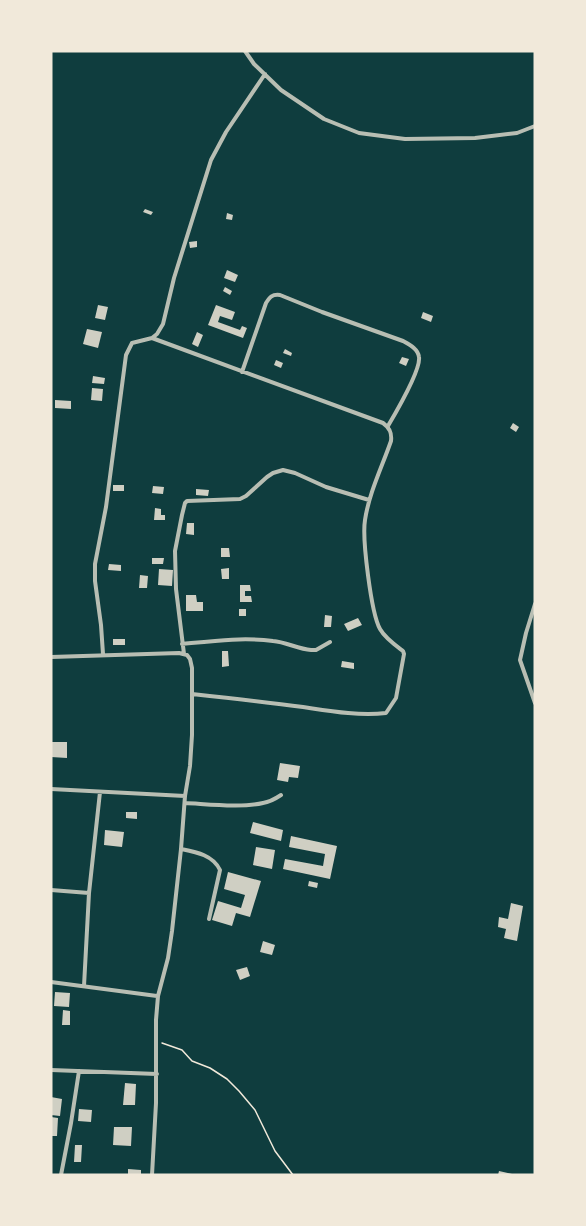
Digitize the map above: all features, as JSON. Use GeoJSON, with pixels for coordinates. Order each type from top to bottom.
{"type":"FeatureCollection","features":[{"type":"Feature","properties":{"kind":"street"},"geometry":{"type":"LineString","coordinates":[[245,51],[254,64],[281,90],[324,119],[359,133],[405,139],[475,138],[517,133],[535,126]]}},
{"type":"Feature","properties":{"kind":"street"},"geometry":{"type":"LineString","coordinates":[[103,654],[95,564],[108,495],[128,349],[132,343],[152,338],[162,324],[211,160],[226,132],[265,74]]}},
{"type":"Feature","properties":{"kind":"street"},"geometry":{"type":"LineString","coordinates":[[242,372],[266,303],[270,296],[280,295],[331,316],[403,341],[414,348],[419,356],[419,362],[410,386],[388,426]]}},
{"type":"Feature","properties":{"kind":"street"},"geometry":{"type":"LineString","coordinates":[[152,338],[370,418],[388,426],[391,431],[391,441],[369,500],[364,526],[375,616],[386,637],[404,654],[396,698],[386,713],[347,713],[192,694]]}},
{"type":"Feature","properties":{"kind":"street"},"geometry":{"type":"LineString","coordinates":[[184,654],[176,589],[175,545],[184,507],[188,501],[240,499],[267,477],[283,470],[326,487],[369,500]]}},
{"type":"Feature","properties":{"kind":"street"},"geometry":{"type":"LineString","coordinates":[[534,606],[520,660],[535,703]]}},
{"type":"Feature","properties":{"kind":"street"},"geometry":{"type":"LineString","coordinates":[[182,644],[227,640],[264,640],[316,650],[330,642]]}},
{"type":"Feature","properties":{"kind":"street"},"geometry":{"type":"LineString","coordinates":[[51,657],[162,652],[187,655],[192,668],[190,766],[169,948],[158,996],[152,1175]]}},
{"type":"Feature","properties":{"kind":"street"},"geometry":{"type":"LineString","coordinates":[[51,789],[185,796]]}},
{"type":"Feature","properties":{"kind":"street"},"geometry":{"type":"LineString","coordinates":[[84,986],[89,893],[100,792]]}},
{"type":"Feature","properties":{"kind":"street"},"geometry":{"type":"LineString","coordinates":[[184,803],[253,804],[274,800],[281,795]]}},
{"type":"Feature","properties":{"kind":"street"},"geometry":{"type":"LineString","coordinates":[[181,849],[206,856],[220,870],[209,919]]}},
{"type":"Feature","properties":{"kind":"street"},"geometry":{"type":"LineString","coordinates":[[51,891],[89,893]]}},
{"type":"Feature","properties":{"kind":"street"},"geometry":{"type":"LineString","coordinates":[[51,982],[158,996]]}},
{"type":"Feature","properties":{"kind":"street"},"geometry":{"type":"LineString","coordinates":[[51,1070],[157,1074]]}},
{"type":"Feature","properties":{"kind":"street"},"geometry":{"type":"LineString","coordinates":[[61,1175],[79,1071]]}},
{"type":"Feature","properties":{"kind":"path"},"geometry":{"type":"LineString","coordinates":[[156,1040],[182,1050],[192,1061],[210,1068],[227,1079],[255,1110],[274,1151],[293,1175]]}},
{"type":"Feature","properties":{"kind":"building"},"geometry":{"type":"Polygon","coordinates":[[[145,209],[153,212],[151,215],[143,212],[145,209]]]}},
{"type":"Feature","properties":{"kind":"building"},"geometry":{"type":"Polygon","coordinates":[[[227,213],[233,215],[232,220],[226,219],[227,213]]]}},
{"type":"Feature","properties":{"kind":"building"},"geometry":{"type":"Polygon","coordinates":[[[197,241],[197,247],[190,248],[189,242],[197,241]]]}},
{"type":"Feature","properties":{"kind":"building"},"geometry":{"type":"Polygon","coordinates":[[[227,270],[238,275],[235,282],[224,278],[227,270]]]}},
{"type":"Feature","properties":{"kind":"building"},"geometry":{"type":"Polygon","coordinates":[[[225,287],[232,291],[230,295],[223,291],[225,287]]]}},
{"type":"Feature","properties":{"kind":"building"},"geometry":{"type":"Polygon","coordinates":[[[98,305],[108,307],[105,320],[95,318],[98,305]]]}},
{"type":"Feature","properties":{"kind":"building"},"geometry":{"type":"Polygon","coordinates":[[[216,305],[235,312],[232,320],[220,316],[218,322],[240,330],[242,326],[247,328],[243,338],[208,325],[216,305]]]}},
{"type":"Feature","properties":{"kind":"building"},"geometry":{"type":"Polygon","coordinates":[[[423,312],[433,316],[431,322],[421,318],[423,312]]]}},
{"type":"Feature","properties":{"kind":"building"},"geometry":{"type":"Polygon","coordinates":[[[87,329],[102,332],[98,348],[83,344],[87,329]]]}},
{"type":"Feature","properties":{"kind":"building"},"geometry":{"type":"Polygon","coordinates":[[[197,332],[203,335],[198,347],[192,344],[197,332]]]}},
{"type":"Feature","properties":{"kind":"building"},"geometry":{"type":"Polygon","coordinates":[[[285,349],[292,353],[291,356],[283,353],[285,349]]]}},
{"type":"Feature","properties":{"kind":"building"},"geometry":{"type":"Polygon","coordinates":[[[402,357],[409,359],[406,366],[399,363],[402,357]]]}},
{"type":"Feature","properties":{"kind":"building"},"geometry":{"type":"Polygon","coordinates":[[[276,360],[283,363],[281,368],[274,365],[276,360]]]}},
{"type":"Feature","properties":{"kind":"building"},"geometry":{"type":"Polygon","coordinates":[[[93,376],[105,378],[104,384],[92,383],[93,376]]]}},
{"type":"Feature","properties":{"kind":"building"},"geometry":{"type":"Polygon","coordinates":[[[92,388],[103,389],[102,401],[91,400],[92,388]]]}},
{"type":"Feature","properties":{"kind":"building"},"geometry":{"type":"Polygon","coordinates":[[[55,400],[71,401],[71,409],[55,408],[55,400]]]}},
{"type":"Feature","properties":{"kind":"building"},"geometry":{"type":"Polygon","coordinates":[[[513,423],[519,427],[516,432],[510,428],[513,423]]]}},
{"type":"Feature","properties":{"kind":"building"},"geometry":{"type":"Polygon","coordinates":[[[113,485],[124,485],[124,491],[113,491],[113,485]]]}},
{"type":"Feature","properties":{"kind":"building"},"geometry":{"type":"Polygon","coordinates":[[[153,486],[164,487],[163,494],[152,493],[153,486]]]}},
{"type":"Feature","properties":{"kind":"building"},"geometry":{"type":"Polygon","coordinates":[[[196,489],[209,490],[208,496],[196,495],[196,489]]]}},
{"type":"Feature","properties":{"kind":"building"},"geometry":{"type":"Polygon","coordinates":[[[155,508],[161,509],[161,515],[165,515],[165,520],[154,520],[155,508]]]}},
{"type":"Feature","properties":{"kind":"building"},"geometry":{"type":"Polygon","coordinates":[[[187,523],[194,523],[194,535],[186,534],[187,523]]]}},
{"type":"Feature","properties":{"kind":"building"},"geometry":{"type":"Polygon","coordinates":[[[221,548],[229,548],[230,557],[221,557],[221,548]]]}},
{"type":"Feature","properties":{"kind":"building"},"geometry":{"type":"Polygon","coordinates":[[[152,558],[164,558],[163,564],[152,564],[152,558]]]}},
{"type":"Feature","properties":{"kind":"building"},"geometry":{"type":"Polygon","coordinates":[[[109,564],[121,565],[121,571],[108,570],[109,564]]]}},
{"type":"Feature","properties":{"kind":"building"},"geometry":{"type":"Polygon","coordinates":[[[229,568],[229,579],[222,579],[221,569],[229,568]]]}},
{"type":"Feature","properties":{"kind":"building"},"geometry":{"type":"Polygon","coordinates":[[[159,569],[173,570],[172,586],[158,585],[159,569]]]}},
{"type":"Feature","properties":{"kind":"building"},"geometry":{"type":"Polygon","coordinates":[[[140,575],[148,576],[147,588],[139,588],[140,575]]]}},
{"type":"Feature","properties":{"kind":"building"},"geometry":{"type":"Polygon","coordinates":[[[240,585],[250,585],[251,591],[245,591],[245,596],[251,596],[252,602],[240,602],[240,585]]]}},
{"type":"Feature","properties":{"kind":"building"},"geometry":{"type":"Polygon","coordinates":[[[186,595],[196,595],[197,602],[203,602],[203,611],[186,611],[186,595]]]}},
{"type":"Feature","properties":{"kind":"building"},"geometry":{"type":"Polygon","coordinates":[[[239,609],[246,609],[246,616],[239,616],[239,609]]]}},
{"type":"Feature","properties":{"kind":"building"},"geometry":{"type":"Polygon","coordinates":[[[325,615],[332,616],[331,627],[324,627],[325,615]]]}},
{"type":"Feature","properties":{"kind":"building"},"geometry":{"type":"Polygon","coordinates":[[[358,618],[362,625],[348,631],[344,624],[358,618]]]}},
{"type":"Feature","properties":{"kind":"building"},"geometry":{"type":"Polygon","coordinates":[[[113,639],[125,639],[125,645],[113,645],[113,639]]]}},
{"type":"Feature","properties":{"kind":"building"},"geometry":{"type":"Polygon","coordinates":[[[222,651],[228,651],[229,666],[222,667],[222,651]]]}},
{"type":"Feature","properties":{"kind":"building"},"geometry":{"type":"Polygon","coordinates":[[[342,661],[354,663],[354,669],[341,667],[342,661]]]}},
{"type":"Feature","properties":{"kind":"building"},"geometry":{"type":"Polygon","coordinates":[[[51,742],[67,742],[67,758],[51,757],[51,742]]]}},
{"type":"Feature","properties":{"kind":"building"},"geometry":{"type":"Polygon","coordinates":[[[280,763],[300,766],[298,778],[289,777],[288,782],[277,780],[280,763]]]}},
{"type":"Feature","properties":{"kind":"building"},"geometry":{"type":"Polygon","coordinates":[[[126,812],[137,812],[137,819],[126,818],[126,812]]]}},
{"type":"Feature","properties":{"kind":"building"},"geometry":{"type":"Polygon","coordinates":[[[253,822],[283,830],[281,841],[250,833],[253,822]]]}},
{"type":"Feature","properties":{"kind":"building"},"geometry":{"type":"Polygon","coordinates":[[[105,830],[124,832],[122,847],[104,845],[105,830]]]}},
{"type":"Feature","properties":{"kind":"building"},"geometry":{"type":"Polygon","coordinates":[[[291,836],[337,846],[330,879],[283,869],[285,859],[323,866],[325,854],[289,847],[291,836]]]}},
{"type":"Feature","properties":{"kind":"building"},"geometry":{"type":"Polygon","coordinates":[[[256,847],[275,850],[272,869],[253,865],[256,847]]]}},
{"type":"Feature","properties":{"kind":"building"},"geometry":{"type":"Polygon","coordinates":[[[228,872],[261,881],[250,917],[236,913],[232,926],[212,920],[218,901],[241,908],[245,895],[224,889],[228,872]]]}},
{"type":"Feature","properties":{"kind":"building"},"geometry":{"type":"Polygon","coordinates":[[[309,881],[318,883],[317,888],[308,886],[309,881]]]}},
{"type":"Feature","properties":{"kind":"building"},"geometry":{"type":"Polygon","coordinates":[[[511,903],[523,906],[517,941],[504,938],[506,929],[498,927],[499,917],[508,919],[511,903]]]}},
{"type":"Feature","properties":{"kind":"building"},"geometry":{"type":"Polygon","coordinates":[[[263,941],[275,945],[272,955],[260,952],[263,941]]]}},
{"type":"Feature","properties":{"kind":"building"},"geometry":{"type":"Polygon","coordinates":[[[247,967],[250,976],[240,980],[236,970],[247,967]]]}},
{"type":"Feature","properties":{"kind":"building"},"geometry":{"type":"Polygon","coordinates":[[[55,992],[70,993],[69,1007],[54,1006],[55,992]]]}},
{"type":"Feature","properties":{"kind":"building"},"geometry":{"type":"Polygon","coordinates":[[[63,1010],[70,1011],[70,1025],[62,1025],[63,1010]]]}},
{"type":"Feature","properties":{"kind":"building"},"geometry":{"type":"Polygon","coordinates":[[[125,1083],[136,1084],[135,1105],[123,1105],[125,1083]]]}},
{"type":"Feature","properties":{"kind":"building"},"geometry":{"type":"Polygon","coordinates":[[[51,1097],[62,1099],[60,1116],[51,1115],[51,1097]]]}},
{"type":"Feature","properties":{"kind":"building"},"geometry":{"type":"Polygon","coordinates":[[[79,1109],[92,1110],[91,1122],[78,1121],[79,1109]]]}},
{"type":"Feature","properties":{"kind":"building"},"geometry":{"type":"Polygon","coordinates":[[[51,1117],[58,1118],[57,1136],[51,1136],[51,1117]]]}},
{"type":"Feature","properties":{"kind":"building"},"geometry":{"type":"Polygon","coordinates":[[[114,1127],[132,1127],[131,1146],[113,1145],[114,1127]]]}},
{"type":"Feature","properties":{"kind":"building"},"geometry":{"type":"Polygon","coordinates":[[[75,1145],[82,1145],[81,1162],[74,1162],[75,1145]]]}},
{"type":"Feature","properties":{"kind":"building"},"geometry":{"type":"Polygon","coordinates":[[[128,1169],[141,1170],[141,1175],[128,1175],[128,1169]]]}},
{"type":"Feature","properties":{"kind":"building"},"geometry":{"type":"Polygon","coordinates":[[[499,1171],[512,1174],[512,1175],[498,1175],[499,1171]]]}}]}
